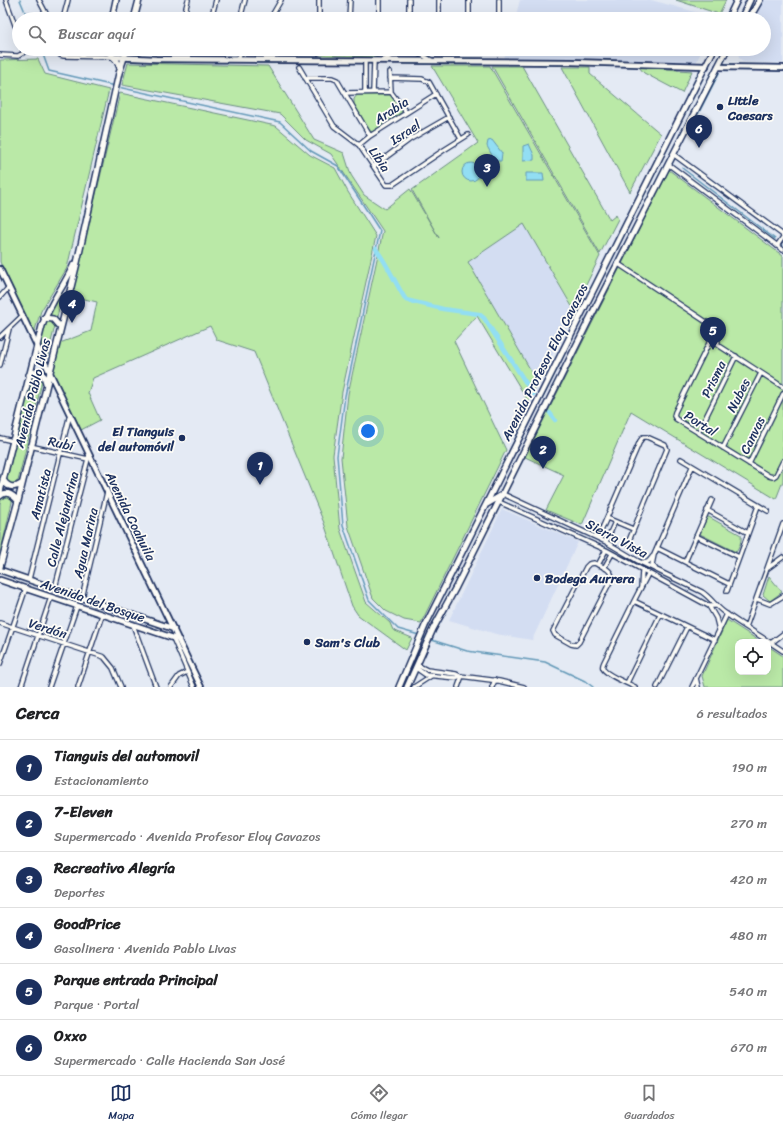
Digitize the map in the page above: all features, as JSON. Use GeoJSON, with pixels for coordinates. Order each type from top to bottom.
{"type":"FeatureCollection","features":[{"type":"Feature","properties":{"kind":"main road"},"geometry":{"type":"LineString","coordinates":[[113,12],[116,0]]}},
{"type":"Feature","properties":{"kind":"main road"},"geometry":{"type":"LineString","coordinates":[[135,12],[138,0]]}},
{"type":"Feature","properties":{"kind":"main road"},"geometry":{"type":"LineString","coordinates":[[734,3],[737,0]]}},
{"type":"Feature","properties":{"kind":"main road"},"geometry":{"type":"LineString","coordinates":[[744,12],[748,0]]}},
{"type":"Feature","properties":{"kind":"main road"},"geometry":{"type":"LineString","coordinates":[[753,12],[760,0]]}},
{"type":"Feature","properties":{"kind":"main road","name":"Avenida Profesor Eloy Cavazos"},"geometry":{"type":"LineString","coordinates":[[399,687],[425,626],[711,56]]}},
{"type":"Feature","properties":{"kind":"main road","name":"Avenida Profesor Eloy Cavazos"},"geometry":{"type":"LineString","coordinates":[[407,687],[433,629],[456,587],[598,301],[723,56]]}},
{"type":"Feature","properties":{"kind":"main road"},"geometry":{"type":"LineString","coordinates":[[113,57],[118,62],[120,71]]}},
{"type":"Feature","properties":{"kind":"main road","name":"Avenida Pablo Livas"},"geometry":{"type":"LineString","coordinates":[[0,567],[18,501],[30,446],[80,248],[114,95],[124,58]]}},
{"type":"Feature","properties":{"kind":"main road","name":"Avenida Pablo Livas"},"geometry":{"type":"LineString","coordinates":[[0,492],[44,318],[67,279],[80,248]]}},
{"type":"Feature","properties":{"kind":"main road"},"geometry":{"type":"LineString","coordinates":[[596,284],[594,297],[598,301]]}},
{"type":"Feature","properties":{"kind":"main road"},"geometry":{"type":"LineString","coordinates":[[586,304],[590,304],[592,306],[588,322]]}},
{"type":"Feature","properties":{"kind":"main road"},"geometry":{"type":"LineString","coordinates":[[44,318],[51,318],[55,320],[60,327]]}},
{"type":"Feature","properties":{"kind":"main road"},"geometry":{"type":"LineString","coordinates":[[29,375],[35,372],[41,373],[45,378],[46,384]]}},
{"type":"Feature","properties":{"kind":"main road"},"geometry":{"type":"LineString","coordinates":[[3,479],[6,484],[10,486],[16,487],[21,484]]}},
{"type":"Feature","properties":{"kind":"main road"},"geometry":{"type":"LineString","coordinates":[[486,506],[489,502],[500,498],[497,489],[498,480]]}},
{"type":"Feature","properties":{"kind":"main road"},"geometry":{"type":"LineString","coordinates":[[0,496],[5,493],[9,494],[14,496],[18,501]]}},
{"type":"Feature","properties":{"kind":"street"},"geometry":{"type":"LineString","coordinates":[[6,0],[12,17]]}},
{"type":"Feature","properties":{"kind":"street"},"geometry":{"type":"LineString","coordinates":[[39,0],[46,12]]}},
{"type":"Feature","properties":{"kind":"street"},"geometry":{"type":"LineString","coordinates":[[65,12],[68,0]]}},
{"type":"Feature","properties":{"kind":"street"},"geometry":{"type":"LineString","coordinates":[[185,12],[188,0]]}},
{"type":"Feature","properties":{"kind":"street"},"geometry":{"type":"LineString","coordinates":[[213,12],[216,0]]}},
{"type":"Feature","properties":{"kind":"street"},"geometry":{"type":"LineString","coordinates":[[242,12],[245,0]]}},
{"type":"Feature","properties":{"kind":"street"},"geometry":{"type":"LineString","coordinates":[[274,12],[281,0]]}},
{"type":"Feature","properties":{"kind":"street"},"geometry":{"type":"LineString","coordinates":[[319,0],[319,12]]}},
{"type":"Feature","properties":{"kind":"street"},"geometry":{"type":"LineString","coordinates":[[350,0],[350,12]]}},
{"type":"Feature","properties":{"kind":"street"},"geometry":{"type":"LineString","coordinates":[[379,0],[379,12]]}},
{"type":"Feature","properties":{"kind":"street"},"geometry":{"type":"LineString","coordinates":[[409,0],[409,12]]}},
{"type":"Feature","properties":{"kind":"street"},"geometry":{"type":"LineString","coordinates":[[439,0],[439,12]]}},
{"type":"Feature","properties":{"kind":"street"},"geometry":{"type":"LineString","coordinates":[[469,0],[469,12]]}},
{"type":"Feature","properties":{"kind":"street"},"geometry":{"type":"LineString","coordinates":[[499,0],[499,12]]}},
{"type":"Feature","properties":{"kind":"street"},"geometry":{"type":"LineString","coordinates":[[0,56],[12,56]]}},
{"type":"Feature","properties":{"kind":"street"},"geometry":{"type":"LineString","coordinates":[[67,56],[237,60],[578,62],[706,66]]}},
{"type":"Feature","properties":{"kind":"street"},"geometry":{"type":"LineString","coordinates":[[237,60],[240,56]]}},
{"type":"Feature","properties":{"kind":"street"},"geometry":{"type":"LineString","coordinates":[[382,61],[392,56]]}},
{"type":"Feature","properties":{"kind":"street"},"geometry":{"type":"LineString","coordinates":[[425,56],[434,61]]}},
{"type":"Feature","properties":{"kind":"street"},"geometry":{"type":"LineString","coordinates":[[365,61],[365,92]]}},
{"type":"Feature","properties":{"kind":"street"},"geometry":{"type":"LineString","coordinates":[[373,92],[374,61]]}},
{"type":"Feature","properties":{"kind":"street"},"geometry":{"type":"LineString","coordinates":[[718,66],[783,68]]}},
{"type":"Feature","properties":{"kind":"street","name":"Libia"},"geometry":{"type":"LineString","coordinates":[[299,67],[334,126],[358,145],[374,166],[385,184],[391,185],[468,135]]}},
{"type":"Feature","properties":{"kind":"street"},"geometry":{"type":"LineString","coordinates":[[390,72],[390,92],[406,112]]}},
{"type":"Feature","properties":{"kind":"street"},"geometry":{"type":"LineString","coordinates":[[305,78],[332,78],[337,80],[370,136]]}},
{"type":"Feature","properties":{"kind":"street"},"geometry":{"type":"LineString","coordinates":[[390,78],[422,79],[429,82],[461,139]]}},
{"type":"Feature","properties":{"kind":"street"},"geometry":{"type":"LineString","coordinates":[[345,93],[390,92]]}},
{"type":"Feature","properties":{"kind":"street","name":"Arabia"},"geometry":{"type":"LineString","coordinates":[[358,145],[406,112],[436,94]]}},
{"type":"Feature","properties":{"kind":"street","name":"Israel"},"geometry":{"type":"LineString","coordinates":[[374,166],[409,140],[449,117]]}},
{"type":"Feature","properties":{"kind":"street"},"geometry":{"type":"LineString","coordinates":[[673,154],[783,236],[777,246]]}},
{"type":"Feature","properties":{"kind":"street"},"geometry":{"type":"LineString","coordinates":[[668,164],[783,250]]}},
{"type":"Feature","properties":{"kind":"street"},"geometry":{"type":"LineString","coordinates":[[617,264],[717,329],[718,345]]}},
{"type":"Feature","properties":{"kind":"street","name":"Avenida Coahuila"},"geometry":{"type":"LineString","coordinates":[[0,268],[50,370],[88,457],[107,492],[201,687]]}},
{"type":"Feature","properties":{"kind":"street"},"geometry":{"type":"LineString","coordinates":[[0,297],[9,287]]}},
{"type":"Feature","properties":{"kind":"street"},"geometry":{"type":"LineString","coordinates":[[0,337],[23,315]]}},
{"type":"Feature","properties":{"kind":"street"},"geometry":{"type":"LineString","coordinates":[[708,324],[710,341],[783,387]]}},
{"type":"Feature","properties":{"kind":"street"},"geometry":{"type":"LineString","coordinates":[[0,365],[9,329]]}},
{"type":"Feature","properties":{"kind":"street","name":"Portal"},"geometry":{"type":"LineString","coordinates":[[710,341],[674,416],[676,419],[698,433],[769,476],[773,477],[776,475],[783,461]]}},
{"type":"Feature","properties":{"kind":"street","name":"Prisma"},"geometry":{"type":"LineString","coordinates":[[698,433],[736,356]]}},
{"type":"Feature","properties":{"kind":"street","name":"Nubes"},"geometry":{"type":"LineString","coordinates":[[723,448],[761,372]]}},
{"type":"Feature","properties":{"kind":"street","name":"Canvas"},"geometry":{"type":"LineString","coordinates":[[749,464],[783,394]]}},
{"type":"Feature","properties":{"kind":"street","name":"Amatista"},"geometry":{"type":"LineString","coordinates":[[29,580],[70,413]]}},
{"type":"Feature","properties":{"kind":"street"},"geometry":{"type":"LineString","coordinates":[[598,538],[640,441],[644,437],[648,437],[665,445],[667,449],[628,543]]}},
{"type":"Feature","properties":{"kind":"street"},"geometry":{"type":"LineString","coordinates":[[0,438],[13,442]]}},
{"type":"Feature","properties":{"kind":"street","name":"Rubí"},"geometry":{"type":"LineString","coordinates":[[30,446],[60,453],[88,457]]}},
{"type":"Feature","properties":{"kind":"street","name":"Calle Alejandrina"},"geometry":{"type":"LineString","coordinates":[[55,588],[88,457]]}},
{"type":"Feature","properties":{"kind":"street"},"geometry":{"type":"LineString","coordinates":[[681,459],[692,467],[768,511]]}},
{"type":"Feature","properties":{"kind":"street"},"geometry":{"type":"LineString","coordinates":[[660,572],[652,565],[654,555],[692,467]]}},
{"type":"Feature","properties":{"kind":"street","name":"Agua Marina"},"geometry":{"type":"LineString","coordinates":[[82,598],[107,492]]}},
{"type":"Feature","properties":{"kind":"street","name":"Sierra Vista"},"geometry":{"type":"LineString","coordinates":[[500,498],[564,522],[625,552],[638,561],[702,592],[709,597],[716,606],[783,651]]}},
{"type":"Feature","properties":{"kind":"street","name":"Sierra Vista"},"geometry":{"type":"LineString","coordinates":[[500,498],[560,530],[606,550],[642,571],[707,605],[716,606]]}},
{"type":"Feature","properties":{"kind":"street"},"geometry":{"type":"LineString","coordinates":[[685,562],[712,500]]}},
{"type":"Feature","properties":{"kind":"street"},"geometry":{"type":"LineString","coordinates":[[727,591],[758,506]]}},
{"type":"Feature","properties":{"kind":"street"},"geometry":{"type":"LineString","coordinates":[[708,510],[748,533]]}},
{"type":"Feature","properties":{"kind":"street"},"geometry":{"type":"LineString","coordinates":[[607,518],[633,530]]}},
{"type":"Feature","properties":{"kind":"street"},"geometry":{"type":"LineString","coordinates":[[560,530],[564,522]]}},
{"type":"Feature","properties":{"kind":"street"},"geometry":{"type":"LineString","coordinates":[[606,542],[615,522]]}},
{"type":"Feature","properties":{"kind":"street"},"geometry":{"type":"LineString","coordinates":[[746,626],[768,569],[783,524]]}},
{"type":"Feature","properties":{"kind":"street"},"geometry":{"type":"LineString","coordinates":[[696,536],[739,557]]}},
{"type":"Feature","properties":{"kind":"street"},"geometry":{"type":"LineString","coordinates":[[657,548],[730,584]]}},
{"type":"Feature","properties":{"kind":"street"},"geometry":{"type":"LineString","coordinates":[[598,565],[606,550]]}},
{"type":"Feature","properties":{"kind":"street"},"geometry":{"type":"LineString","coordinates":[[620,558],[625,552]]}},
{"type":"Feature","properties":{"kind":"street"},"geometry":{"type":"LineString","coordinates":[[604,568],[612,554]]}},
{"type":"Feature","properties":{"kind":"street"},"geometry":{"type":"LineString","coordinates":[[638,561],[647,563],[654,555]]}},
{"type":"Feature","properties":{"kind":"street"},"geometry":{"type":"LineString","coordinates":[[768,569],[783,557]]}},
{"type":"Feature","properties":{"kind":"street"},"geometry":{"type":"LineString","coordinates":[[590,563],[598,565],[611,572],[611,580],[579,642],[576,645],[572,645],[555,635],[554,631],[587,566],[590,563]]}},
{"type":"Feature","properties":{"kind":"street","name":"Avenida del Bosque"},"geometry":{"type":"LineString","coordinates":[[0,570],[174,629]]}},
{"type":"Feature","properties":{"kind":"street"},"geometry":{"type":"LineString","coordinates":[[641,588],[642,571]]}},
{"type":"Feature","properties":{"kind":"street"},"geometry":{"type":"LineString","coordinates":[[635,687],[604,671],[602,667],[648,574]]}},
{"type":"Feature","properties":{"kind":"street","name":"Avenida del Bosque"},"geometry":{"type":"LineString","coordinates":[[0,580],[179,640]]}},
{"type":"Feature","properties":{"kind":"street"},"geometry":{"type":"LineString","coordinates":[[0,664],[26,588]]}},
{"type":"Feature","properties":{"kind":"street"},"geometry":{"type":"LineString","coordinates":[[757,599],[770,604],[776,602],[783,596]]}},
{"type":"Feature","properties":{"kind":"street"},"geometry":{"type":"LineString","coordinates":[[21,687],[51,597]]}},
{"type":"Feature","properties":{"kind":"street"},"geometry":{"type":"LineString","coordinates":[[709,597],[707,605],[716,618],[719,630]]}},
{"type":"Feature","properties":{"kind":"street"},"geometry":{"type":"LineString","coordinates":[[634,601],[660,615],[715,640]]}},
{"type":"Feature","properties":{"kind":"street"},"geometry":{"type":"LineString","coordinates":[[49,687],[77,606]]}},
{"type":"Feature","properties":{"kind":"street"},"geometry":{"type":"LineString","coordinates":[[123,622],[125,613]]}},
{"type":"Feature","properties":{"kind":"street"},"geometry":{"type":"LineString","coordinates":[[692,687],[727,614]]}},
{"type":"Feature","properties":{"kind":"street"},"geometry":{"type":"LineString","coordinates":[[78,687],[102,615]]}},
{"type":"Feature","properties":{"kind":"street"},"geometry":{"type":"LineString","coordinates":[[627,683],[660,615]]}},
{"type":"Feature","properties":{"kind":"street","name":"Verdón"},"geometry":{"type":"LineString","coordinates":[[0,623],[104,657],[110,663],[121,687]]}},
{"type":"Feature","properties":{"kind":"street"},"geometry":{"type":"LineString","coordinates":[[133,625],[156,687]]}},
{"type":"Feature","properties":{"kind":"street"},"geometry":{"type":"LineString","coordinates":[[657,687],[686,627]]}},
{"type":"Feature","properties":{"kind":"street"},"geometry":{"type":"LineString","coordinates":[[772,643],[783,634]]}},
{"type":"Feature","properties":{"kind":"street"},"geometry":{"type":"LineString","coordinates":[[173,638],[194,687]]}},
{"type":"Feature","properties":{"kind":"street"},"geometry":{"type":"LineString","coordinates":[[416,667],[423,674],[456,678],[461,676]]}},
{"type":"Feature","properties":{"kind":"street"},"geometry":{"type":"LineString","coordinates":[[416,667],[461,676],[495,680],[524,687]]}},
{"type":"Feature","properties":{"kind":"street"},"geometry":{"type":"LineString","coordinates":[[171,687],[179,676],[187,672]]}},
{"type":"Feature","properties":{"kind":"street"},"geometry":{"type":"LineString","coordinates":[[414,687],[424,680],[435,676]]}},
{"type":"Feature","properties":{"kind":"street"},"geometry":{"type":"LineString","coordinates":[[458,687],[461,676]]}},
{"type":"Feature","properties":{"kind":"street"},"geometry":{"type":"LineString","coordinates":[[696,678],[698,687]]}},
{"type":"Feature","properties":{"kind":"street"},"geometry":{"type":"LineString","coordinates":[[492,687],[495,680]]}},
{"type":"Feature","properties":{"kind":"shaded area"},"geometry":{"type":"Polygon","coordinates":[[[520,0],[651,0],[695,12],[517,12],[520,0]]]}},
{"type":"Feature","properties":{"kind":"shaded area"},"geometry":{"type":"Polygon","coordinates":[[[763,0],[783,0],[783,63],[744,62],[739,58],[739,56],[771,56],[771,12],[757,12],[763,0]]]}},
{"type":"Feature","properties":{"kind":"shaded area"},"geometry":{"type":"Polygon","coordinates":[[[505,56],[699,56],[696,62],[504,59],[505,56]]]}},
{"type":"Feature","properties":{"kind":"shaded area"},"geometry":{"type":"Polygon","coordinates":[[[524,223],[574,313],[538,383],[468,262],[524,223]]]}},
{"type":"Feature","properties":{"kind":"shaded area"},"geometry":{"type":"Polygon","coordinates":[[[502,509],[578,542],[532,640],[496,634],[449,620],[502,509]]]}},
{"type":"Feature","properties":{"kind":"green space"},"geometry":{"type":"Polygon","coordinates":[[[676,0],[726,0],[720,12],[713,12],[676,0]]]}},
{"type":"Feature","properties":{"kind":"green space"},"geometry":{"type":"Polygon","coordinates":[[[348,56],[378,56],[376,57],[348,56]]]}},
{"type":"Feature","properties":{"kind":"green space"},"geometry":{"type":"Polygon","coordinates":[[[38,59],[45,74],[109,90],[67,268],[41,311],[34,333],[0,262],[0,60],[38,59]]]}},
{"type":"Feature","properties":{"kind":"green space"},"geometry":{"type":"Polygon","coordinates":[[[128,63],[268,66],[314,140],[344,153],[351,175],[364,195],[385,209],[410,189],[439,238],[412,190],[478,143],[432,66],[490,66],[600,256],[574,310],[524,224],[468,262],[538,383],[528,401],[477,316],[454,341],[506,450],[421,623],[404,620],[386,611],[373,598],[348,526],[341,458],[348,394],[383,231],[331,154],[306,140],[280,114],[122,85],[128,63]]]}},
{"type":"Feature","properties":{"kind":"green space"},"geometry":{"type":"Polygon","coordinates":[[[492,66],[522,66],[610,220],[616,215],[618,219],[600,254],[492,66]]]}},
{"type":"Feature","properties":{"kind":"green space"},"geometry":{"type":"Polygon","coordinates":[[[562,67],[590,67],[590,74],[661,134],[630,192],[562,67]]]}},
{"type":"Feature","properties":{"kind":"green space"},"geometry":{"type":"Polygon","coordinates":[[[639,67],[692,71],[682,93],[644,73],[639,67]]]}},
{"type":"Feature","properties":{"kind":"green space"},"geometry":{"type":"Polygon","coordinates":[[[120,93],[276,126],[310,155],[335,168],[348,192],[376,236],[342,392],[333,455],[340,529],[366,602],[390,623],[393,630],[412,638],[406,650],[358,615],[352,606],[324,523],[254,352],[217,340],[210,326],[93,378],[88,393],[100,420],[81,430],[53,373],[60,343],[91,331],[97,302],[72,296],[120,93]]]}},
{"type":"Feature","properties":{"kind":"green space"},"geometry":{"type":"Polygon","coordinates":[[[357,95],[392,95],[402,109],[402,112],[372,132],[354,104],[354,99],[357,95]]]}},
{"type":"Feature","properties":{"kind":"green space"},"geometry":{"type":"Polygon","coordinates":[[[669,170],[783,256],[783,481],[776,499],[631,411],[582,525],[546,510],[564,475],[525,457],[669,170]]]}},
{"type":"Feature","properties":{"kind":"green space"},"geometry":{"type":"Polygon","coordinates":[[[63,289],[57,318],[49,314],[63,289]]]}},
{"type":"Feature","properties":{"kind":"green space"},"geometry":{"type":"Polygon","coordinates":[[[51,320],[55,326],[47,358],[40,342],[46,321],[51,320]]]}},
{"type":"Feature","properties":{"kind":"green space"},"geometry":{"type":"Polygon","coordinates":[[[33,374],[41,375],[42,382],[18,481],[11,484],[7,480],[8,474],[31,377],[33,374]]]}},
{"type":"Feature","properties":{"kind":"green space"},"geometry":{"type":"Polygon","coordinates":[[[7,496],[11,498],[12,502],[0,555],[0,504],[1,499],[7,496]]]}},
{"type":"Feature","properties":{"kind":"green space"},"geometry":{"type":"Polygon","coordinates":[[[707,517],[741,535],[740,544],[736,552],[700,534],[707,517]]]}},
{"type":"Feature","properties":{"kind":"green space"},"geometry":{"type":"Polygon","coordinates":[[[769,576],[782,592],[770,601],[763,595],[769,576]]]}},
{"type":"Feature","properties":{"kind":"green space"},"geometry":{"type":"Polygon","coordinates":[[[727,620],[756,639],[735,639],[735,675],[771,675],[771,648],[783,656],[783,687],[705,687],[702,676],[727,620]]]}},
{"type":"Feature","properties":{"kind":"water"},"geometry":{"type":"Polygon","coordinates":[[[492,140],[502,153],[501,161],[495,161],[487,146],[488,141],[492,140]]]}},
{"type":"Feature","properties":{"kind":"water"},"geometry":{"type":"Polygon","coordinates":[[[529,144],[534,155],[534,160],[523,161],[523,146],[529,144]]]}},
{"type":"Feature","properties":{"kind":"water"},"geometry":{"type":"Polygon","coordinates":[[[471,163],[477,166],[480,172],[477,178],[471,181],[465,178],[462,172],[465,166],[471,163]]]}},
{"type":"Feature","properties":{"kind":"water"},"geometry":{"type":"Polygon","coordinates":[[[526,173],[543,173],[544,181],[526,181],[526,173]]]}},
{"type":"Feature","properties":{"kind":"waterway"},"geometry":{"type":"LineString","coordinates":[[20,0],[25,12]]}},
{"type":"Feature","properties":{"kind":"waterway"},"geometry":{"type":"LineString","coordinates":[[44,56],[49,71],[115,86]]}},
{"type":"Feature","properties":{"kind":"waterway"},"geometry":{"type":"LineString","coordinates":[[690,130],[719,73]]}},
{"type":"Feature","properties":{"kind":"waterway"},"geometry":{"type":"LineString","coordinates":[[118,87],[280,122],[311,151],[338,166],[380,231],[345,396],[337,456],[343,525],[369,600],[398,629],[419,635]]}},
{"type":"Feature","properties":{"kind":"waterway"},"geometry":{"type":"LineString","coordinates":[[682,168],[775,239]]}},
{"type":"Feature","properties":{"kind":"waterway"},"geometry":{"type":"LineString","coordinates":[[376,249],[406,300],[443,309],[479,314],[484,318],[533,394]]}},
{"type":"Feature","properties":{"kind":"waterway"},"geometry":{"type":"LineString","coordinates":[[550,413],[555,420]]}},
{"type":"Feature","properties":{"kind":"waterway"},"geometry":{"type":"LineString","coordinates":[[422,637],[467,651],[545,662],[585,681],[593,687]]}},
{"type":"Feature","properties":{"kind":"place","name":"Little Caesars"},"geometry":{"type":"Point","coordinates":[720,107]}},
{"type":"Feature","properties":{"kind":"place","name":"Oxxo"},"geometry":{"type":"Point","coordinates":[699,148]}},
{"type":"Feature","properties":{"kind":"place","name":"Recreativo Alegría"},"geometry":{"type":"Point","coordinates":[487,187]}},
{"type":"Feature","properties":{"kind":"place","name":"GoodPrice"},"geometry":{"type":"Point","coordinates":[72,323]}},
{"type":"Feature","properties":{"kind":"place","name":"Parque entrada Principal"},"geometry":{"type":"Point","coordinates":[713,350]}},
{"type":"Feature","properties":{"kind":"place","name":"El Tianguis del automóvil"},"geometry":{"type":"Point","coordinates":[182,438]}},
{"type":"Feature","properties":{"kind":"place","name":"7-Eleven"},"geometry":{"type":"Point","coordinates":[543,469]}},
{"type":"Feature","properties":{"kind":"place","name":"Tianguis del automovil"},"geometry":{"type":"Point","coordinates":[260,485]}},
{"type":"Feature","properties":{"kind":"place","name":"Bodega Aurrera"},"geometry":{"type":"Point","coordinates":[537,578]}},
{"type":"Feature","properties":{"kind":"place","name":"Sam's Club"},"geometry":{"type":"Point","coordinates":[307,642]}}]}
